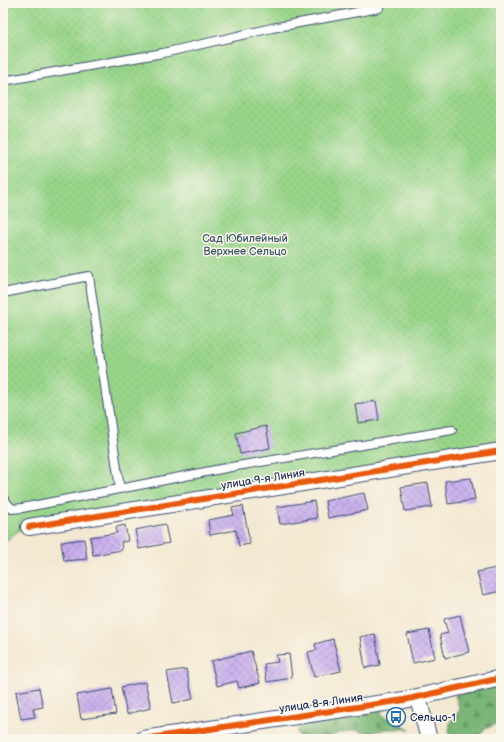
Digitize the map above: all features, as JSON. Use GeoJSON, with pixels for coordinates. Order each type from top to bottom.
{"type":"FeatureCollection","features":[{"type":"Feature","properties":{"kind":"street","name":"улица 9-я Линия"},"geometry":{"type":"LineString","coordinates":[[29,527],[501,451]]}},
{"type":"Feature","properties":{"kind":"street","name":"улица 8-я Линия"},"geometry":{"type":"LineString","coordinates":[[143,739],[418,698],[501,678]]}},
{"type":"Feature","properties":{"kind":"street"},"geometry":{"type":"LineString","coordinates":[[418,698],[429,739]]}},
{"type":"Feature","properties":{"kind":"lane"},"geometry":{"type":"LineString","coordinates":[[3,81],[163,53],[272,28],[379,8]]}},
{"type":"Feature","properties":{"kind":"lane"},"geometry":{"type":"LineString","coordinates":[[3,293],[89,276],[120,488]]}},
{"type":"Feature","properties":{"kind":"lane"},"geometry":{"type":"LineString","coordinates":[[3,498],[12,509],[231,467],[452,430]]}},
{"type":"Feature","properties":{"kind":"green space","name":"Сад Юбилейный Верхнее Сельцо"},"geometry":{"type":"Polygon","coordinates":[[[3,3],[501,3],[501,448],[28,523],[3,543],[3,3]]]}},
{"type":"Feature","properties":{"kind":"green space"},"geometry":{"type":"Polygon","coordinates":[[[501,685],[501,722],[483,730],[481,734],[467,738],[454,739],[449,734],[450,722],[460,710],[455,695],[501,685]]]}},
{"type":"Feature","properties":{"kind":"green space"},"geometry":{"type":"Polygon","coordinates":[[[385,707],[380,714],[410,729],[386,729],[367,734],[358,730],[342,732],[321,739],[299,739],[297,730],[303,724],[385,707]]]}},
{"type":"Feature","properties":{"kind":"building"},"geometry":{"type":"Polygon","coordinates":[[[376,401],[379,420],[358,423],[355,404],[376,401]]]}},
{"type":"Feature","properties":{"kind":"building"},"geometry":{"type":"Polygon","coordinates":[[[266,426],[270,448],[240,454],[236,433],[266,426]]]}},
{"type":"Feature","properties":{"kind":"building"},"geometry":{"type":"Polygon","coordinates":[[[471,478],[475,500],[448,504],[445,481],[471,478]]]}},
{"type":"Feature","properties":{"kind":"building"},"geometry":{"type":"Polygon","coordinates":[[[428,483],[432,507],[405,511],[401,487],[428,483]]]}},
{"type":"Feature","properties":{"kind":"building"},"geometry":{"type":"Polygon","coordinates":[[[364,493],[368,510],[328,518],[325,501],[364,493]]]}},
{"type":"Feature","properties":{"kind":"building"},"geometry":{"type":"Polygon","coordinates":[[[314,501],[317,518],[280,524],[277,507],[314,501]]]}},
{"type":"Feature","properties":{"kind":"building"},"geometry":{"type":"Polygon","coordinates":[[[243,506],[250,544],[239,546],[236,530],[210,535],[208,520],[234,515],[232,508],[243,506]]]}},
{"type":"Feature","properties":{"kind":"building"},"geometry":{"type":"Polygon","coordinates":[[[165,524],[169,543],[139,549],[135,530],[165,524]]]}},
{"type":"Feature","properties":{"kind":"building"},"geometry":{"type":"Polygon","coordinates":[[[125,525],[128,541],[121,542],[122,550],[93,555],[90,537],[117,533],[116,527],[125,525]]]}},
{"type":"Feature","properties":{"kind":"building"},"geometry":{"type":"Polygon","coordinates":[[[84,539],[87,559],[64,561],[61,542],[84,539]]]}},
{"type":"Feature","properties":{"kind":"building"},"geometry":{"type":"Polygon","coordinates":[[[501,567],[501,591],[483,595],[477,572],[501,567]]]}},
{"type":"Feature","properties":{"kind":"building"},"geometry":{"type":"Polygon","coordinates":[[[460,615],[469,652],[445,658],[440,635],[448,633],[444,619],[460,615]]]}},
{"type":"Feature","properties":{"kind":"building"},"geometry":{"type":"Polygon","coordinates":[[[429,630],[435,658],[413,663],[407,634],[429,630]]]}},
{"type":"Feature","properties":{"kind":"building"},"geometry":{"type":"Polygon","coordinates":[[[375,634],[380,665],[365,668],[360,637],[375,634]]]}},
{"type":"Feature","properties":{"kind":"building"},"geometry":{"type":"Polygon","coordinates":[[[333,639],[341,671],[314,677],[308,652],[317,650],[315,644],[333,639]]]}},
{"type":"Feature","properties":{"kind":"building"},"geometry":{"type":"Polygon","coordinates":[[[251,651],[260,683],[239,688],[237,681],[217,686],[211,661],[251,651]]]}},
{"type":"Feature","properties":{"kind":"building"},"geometry":{"type":"Polygon","coordinates":[[[289,654],[292,678],[267,682],[264,664],[278,662],[276,655],[289,654]]]}},
{"type":"Feature","properties":{"kind":"building"},"geometry":{"type":"Polygon","coordinates":[[[186,669],[193,699],[173,703],[167,672],[186,669]]]}},
{"type":"Feature","properties":{"kind":"building"},"geometry":{"type":"Polygon","coordinates":[[[145,682],[151,708],[127,714],[121,687],[145,682]]]}},
{"type":"Feature","properties":{"kind":"building"},"geometry":{"type":"Polygon","coordinates":[[[39,688],[43,707],[33,709],[35,717],[21,719],[16,692],[39,688]]]}},
{"type":"Feature","properties":{"kind":"building"},"geometry":{"type":"Polygon","coordinates":[[[112,689],[116,714],[81,719],[77,695],[112,689]]]}},
{"type":"Feature","properties":{"kind":"cycle path"},"geometry":{"type":"LineString","coordinates":[[29,527],[501,451]]}},
{"type":"Feature","properties":{"kind":"cycle path"},"geometry":{"type":"LineString","coordinates":[[143,739],[404,700],[501,678]]}},
{"type":"Feature","properties":{"kind":"place","name":"Сельцо-1"},"geometry":{"type":"Point","coordinates":[396,717]}}]}
